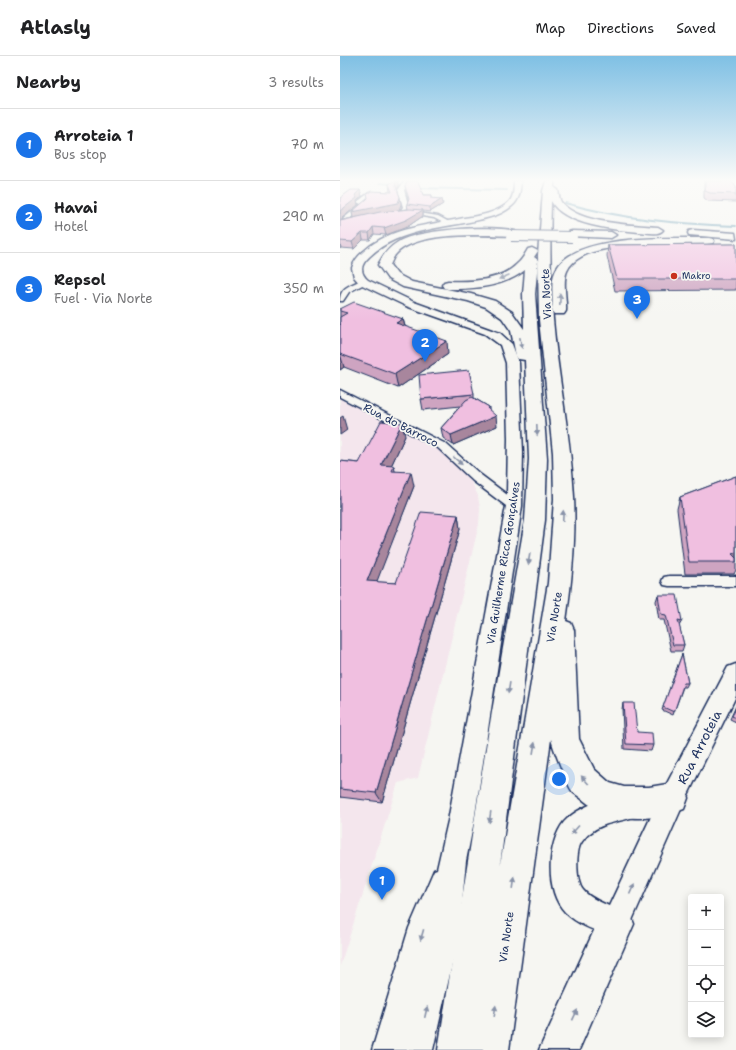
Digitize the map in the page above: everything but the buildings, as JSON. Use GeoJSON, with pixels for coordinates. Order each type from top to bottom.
{"type":"FeatureCollection","features":[{"type":"Feature","properties":{"kind":"highway","name":"Via Norte"},"geometry":{"type":"LineString","coordinates":[[489,1050],[560,583],[564,499],[562,453],[546,320],[544,255],[545,227]]}},
{"type":"Feature","properties":{"kind":"highway"},"geometry":{"type":"LineString","coordinates":[[621,227],[736,238]]}},
{"type":"Feature","properties":{"kind":"highway"},"geometry":{"type":"LineString","coordinates":[[535,395],[523,355],[518,331],[510,318],[501,310],[490,304],[475,299],[411,285],[390,276],[384,265],[387,256],[399,246],[429,235],[455,232],[709,241]]}},
{"type":"Feature","properties":{"kind":"highway","name":"Via Norte"},"geometry":{"type":"LineString","coordinates":[[458,1050],[502,735],[536,520],[538,459],[530,294],[533,240],[520,269],[504,277],[491,281],[468,285],[440,285],[418,281],[399,271],[396,265],[396,258],[404,250],[430,240],[460,236],[511,234]]}},
{"type":"Feature","properties":{"kind":"highway"},"geometry":{"type":"LineString","coordinates":[[572,236],[736,238]]}},
{"type":"Feature","properties":{"kind":"highway"},"geometry":{"type":"LineString","coordinates":[[558,422],[556,326],[560,306],[561,272],[565,263],[586,252],[614,245],[649,242],[709,241],[736,238]]}},
{"type":"Feature","properties":{"kind":"highway"},"geometry":{"type":"LineString","coordinates":[[560,583],[565,740],[572,758],[583,780],[602,796],[624,802],[661,800]]}},
{"type":"Feature","properties":{"kind":"highway"},"geometry":{"type":"LineString","coordinates":[[559,1050],[616,924]]}},
{"type":"Feature","properties":{"kind":"street"},"geometry":{"type":"LineString","coordinates":[[340,299],[346,290],[364,282],[359,278],[356,270],[357,266],[373,248],[400,235],[434,227]]}},
{"type":"Feature","properties":{"kind":"street","name":"Via Guilherme Ricca Gonçalves"},"geometry":{"type":"LineString","coordinates":[[364,282],[410,304],[489,332],[500,338],[507,345],[513,371],[517,455],[514,506],[461,821],[452,860],[444,933],[417,1050]]}},
{"type":"Feature","properties":{"kind":"street","name":"Rua do Barroco"},"geometry":{"type":"LineString","coordinates":[[340,393],[442,446],[477,478],[514,506]]}},
{"type":"Feature","properties":{"kind":"street"},"geometry":{"type":"LineString","coordinates":[[668,581],[736,581]]}},
{"type":"Feature","properties":{"kind":"street","name":"Rua Arroteia"},"geometry":{"type":"LineString","coordinates":[[616,924],[661,800],[736,674]]}},
{"type":"Feature","properties":{"kind":"street"},"geometry":{"type":"LineString","coordinates":[[616,924],[595,914],[574,901],[565,882],[563,857],[568,837],[583,821],[606,810],[661,800]]}},
{"type":"Feature","properties":{"kind":"street","name":"Via Guilherme Ricca Gonçalves"},"geometry":{"type":"LineString","coordinates":[[388,1050],[424,928],[452,860]]}},
{"type":"Feature","properties":{"kind":"shaded area"},"geometry":{"type":"Polygon","coordinates":[[[340,398],[395,421],[412,430],[441,451],[463,470],[472,483],[478,496],[480,509],[479,524],[418,778],[398,783],[340,966],[340,398]]]}},
{"type":"Feature","properties":{"kind":"place","name":"Makro"},"geometry":{"type":"Point","coordinates":[674,276]}},
{"type":"Feature","properties":{"kind":"place","name":"Repsol"},"geometry":{"type":"Point","coordinates":[637,319]}},
{"type":"Feature","properties":{"kind":"place","name":"Havai"},"geometry":{"type":"Point","coordinates":[425,362]}},
{"type":"Feature","properties":{"kind":"place","name":"Arroteia 1"},"geometry":{"type":"Point","coordinates":[382,900]}}]}
